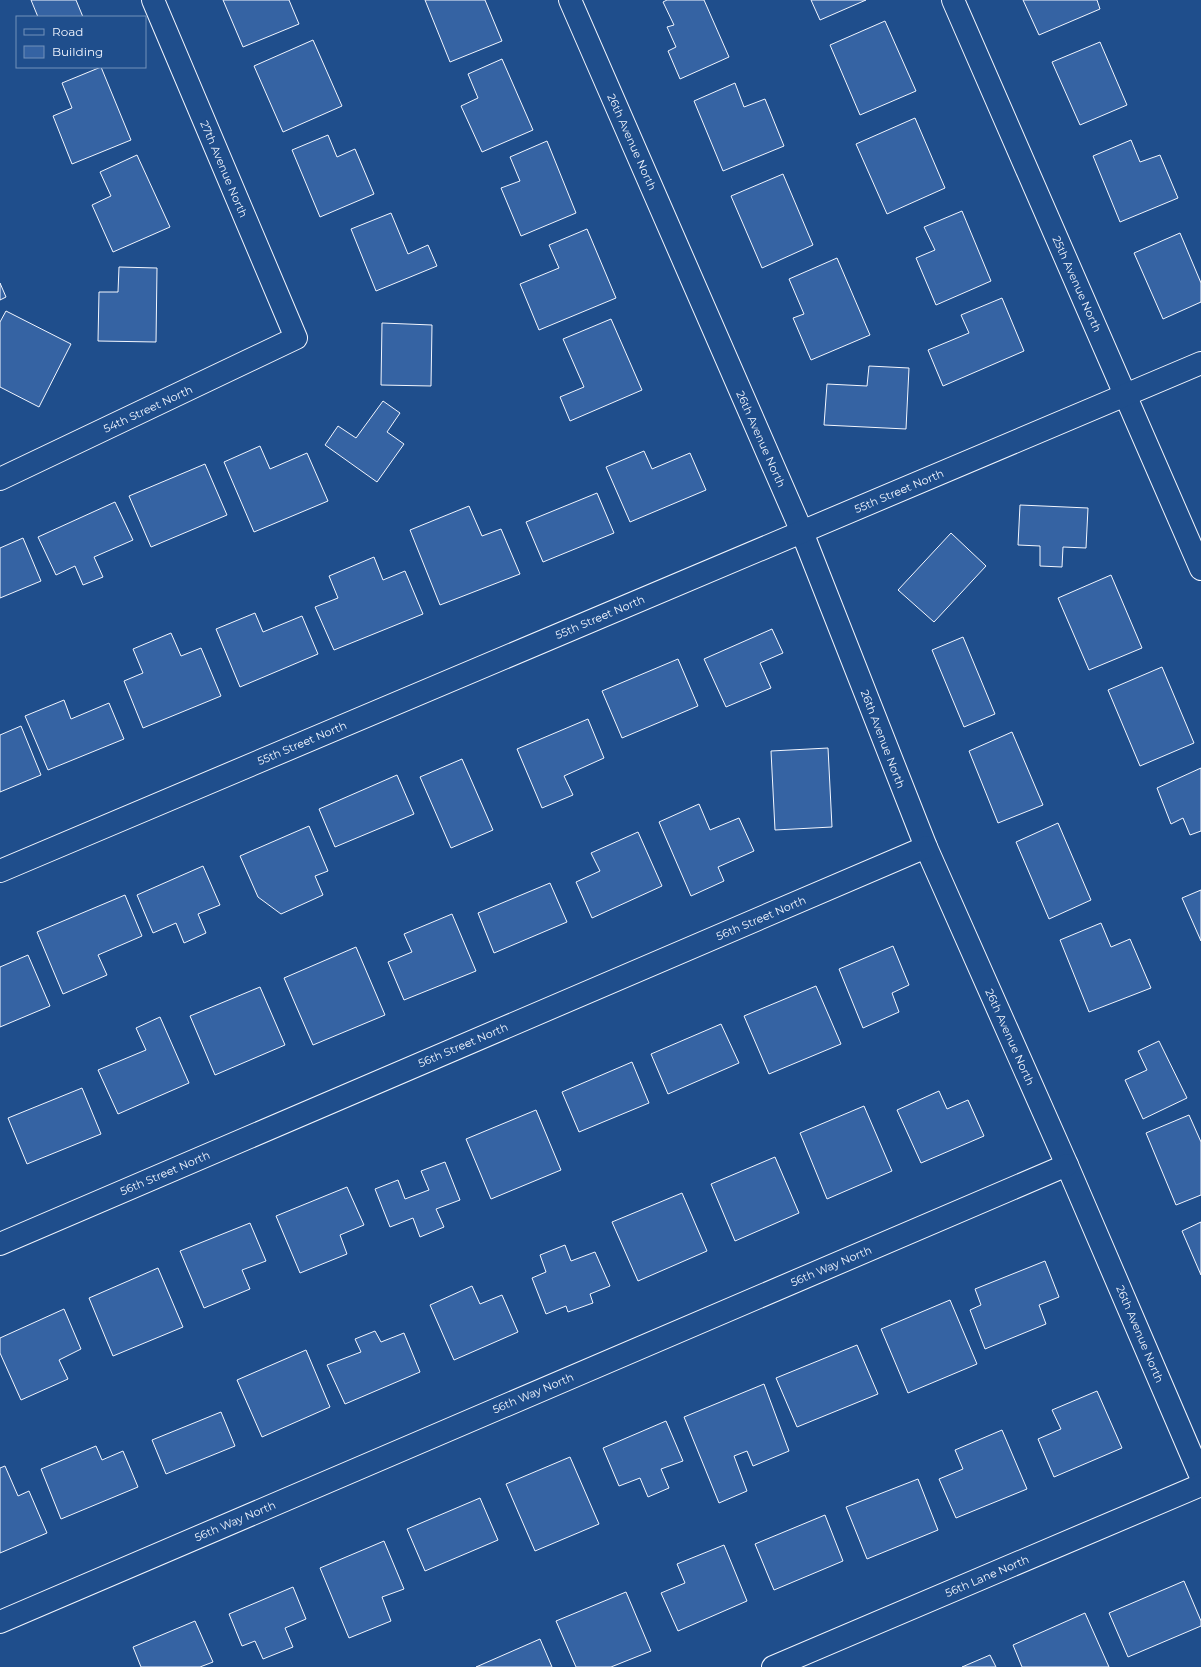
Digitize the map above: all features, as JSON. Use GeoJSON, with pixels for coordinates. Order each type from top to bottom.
{"type":"FeatureCollection","features":[{"type":"Feature","properties":{"kind":"street","name":"27th Avenue North"},"geometry":{"type":"LineString","coordinates":[[153,0],[296,338]]}},
{"type":"Feature","properties":{"kind":"street","name":"26th Avenue North"},"geometry":{"type":"LineString","coordinates":[[570,0],[802,532],[926,847],[1201,1477]]}},
{"type":"Feature","properties":{"kind":"street","name":"25th Avenue North"},"geometry":{"type":"LineString","coordinates":[[953,0],[1201,569]]}},
{"type":"Feature","properties":{"kind":"street","name":"54th Street North"},"geometry":{"type":"LineString","coordinates":[[0,479],[296,338]]}},
{"type":"Feature","properties":{"kind":"street","name":"55th Street North"},"geometry":{"type":"LineString","coordinates":[[0,871],[1201,363]]}},
{"type":"Feature","properties":{"kind":"street","name":"56th Street North"},"geometry":{"type":"LineString","coordinates":[[0,1244],[926,847]]}},
{"type":"Feature","properties":{"kind":"street","name":"56th Way North"},"geometry":{"type":"LineString","coordinates":[[0,1622],[1066,1165]]}},
{"type":"Feature","properties":{"kind":"street","name":"56th Lane North"},"geometry":{"type":"LineString","coordinates":[[773,1667],[1201,1485]]}},
{"type":"Feature","properties":{"kind":"building"},"geometry":{"type":"Polygon","coordinates":[[[31,0],[76,0],[83,16],[38,16],[31,0]]]}},
{"type":"Feature","properties":{"kind":"building"},"geometry":{"type":"Polygon","coordinates":[[[223,0],[289,0],[299,24],[243,47],[223,0]]]}},
{"type":"Feature","properties":{"kind":"building"},"geometry":{"type":"Polygon","coordinates":[[[425,0],[485,0],[502,41],[450,62],[425,0]]]}},
{"type":"Feature","properties":{"kind":"building"},"geometry":{"type":"Polygon","coordinates":[[[667,0],[704,0],[729,57],[680,79],[668,51],[676,47],[667,27],[674,25],[663,2],[667,0]]]}},
{"type":"Feature","properties":{"kind":"building"},"geometry":{"type":"Polygon","coordinates":[[[811,0],[866,0],[820,20],[811,0]]]}},
{"type":"Feature","properties":{"kind":"building"},"geometry":{"type":"Polygon","coordinates":[[[1023,0],[1097,0],[1100,9],[1039,35],[1023,0]]]}},
{"type":"Feature","properties":{"kind":"building"},"geometry":{"type":"Polygon","coordinates":[[[885,21],[916,91],[860,115],[830,45],[885,21]]]}},
{"type":"Feature","properties":{"kind":"building"},"geometry":{"type":"Polygon","coordinates":[[[313,40],[342,106],[283,132],[254,66],[313,40]]]}},
{"type":"Feature","properties":{"kind":"building"},"geometry":{"type":"Polygon","coordinates":[[[1100,42],[1127,105],[1080,125],[1052,62],[1100,42]]]}},
{"type":"Feature","properties":{"kind":"building"},"geometry":{"type":"Polygon","coordinates":[[[502,59],[533,130],[482,152],[461,106],[478,98],[468,74],[502,59]]]}},
{"type":"Feature","properties":{"kind":"building"},"geometry":{"type":"Polygon","coordinates":[[[101,68],[131,140],[72,164],[53,116],[72,108],[62,83],[101,68]]]}},
{"type":"Feature","properties":{"kind":"building"},"geometry":{"type":"Polygon","coordinates":[[[735,83],[744,107],[765,99],[784,146],[723,171],[694,101],[735,83]]]}},
{"type":"Feature","properties":{"kind":"building"},"geometry":{"type":"Polygon","coordinates":[[[915,118],[945,188],[887,214],[856,144],[915,118]]]}},
{"type":"Feature","properties":{"kind":"building"},"geometry":{"type":"Polygon","coordinates":[[[328,135],[337,157],[355,149],[374,194],[320,217],[292,150],[328,135]]]}},
{"type":"Feature","properties":{"kind":"building"},"geometry":{"type":"Polygon","coordinates":[[[1131,140],[1140,162],[1160,155],[1178,198],[1120,222],[1093,156],[1131,140]]]}},
{"type":"Feature","properties":{"kind":"building"},"geometry":{"type":"Polygon","coordinates":[[[547,141],[576,213],[521,236],[501,188],[520,181],[510,157],[547,141]]]}},
{"type":"Feature","properties":{"kind":"building"},"geometry":{"type":"Polygon","coordinates":[[[137,155],[170,227],[113,252],[92,205],[111,196],[100,172],[137,155]]]}},
{"type":"Feature","properties":{"kind":"building"},"geometry":{"type":"Polygon","coordinates":[[[783,174],[813,245],[762,268],[731,196],[783,174]]]}},
{"type":"Feature","properties":{"kind":"building"},"geometry":{"type":"Polygon","coordinates":[[[962,211],[991,281],[936,305],[916,258],[935,250],[924,227],[962,211]]]}},
{"type":"Feature","properties":{"kind":"building"},"geometry":{"type":"Polygon","coordinates":[[[391,213],[408,254],[428,245],[437,266],[376,291],[351,229],[391,213]]]}},
{"type":"Feature","properties":{"kind":"building"},"geometry":{"type":"Polygon","coordinates":[[[587,229],[616,298],[539,330],[520,284],[559,268],[549,245],[587,229]]]}},
{"type":"Feature","properties":{"kind":"building"},"geometry":{"type":"Polygon","coordinates":[[[1180,233],[1201,283],[1201,302],[1163,319],[1134,253],[1180,233]]]}},
{"type":"Feature","properties":{"kind":"building"},"geometry":{"type":"Polygon","coordinates":[[[837,258],[870,335],[811,360],[793,318],[804,314],[789,279],[837,258]]]}},
{"type":"Feature","properties":{"kind":"building"},"geometry":{"type":"Polygon","coordinates":[[[119,267],[157,268],[156,342],[98,341],[99,292],[118,292],[119,267]]]}},
{"type":"Feature","properties":{"kind":"building"},"geometry":{"type":"Polygon","coordinates":[[[0,283],[6,297],[0,300],[0,283]]]}},
{"type":"Feature","properties":{"kind":"building"},"geometry":{"type":"Polygon","coordinates":[[[1002,298],[1024,351],[943,386],[928,350],[969,333],[961,315],[1002,298]]]}},
{"type":"Feature","properties":{"kind":"building"},"geometry":{"type":"Polygon","coordinates":[[[6,311],[71,344],[39,407],[0,387],[0,322],[6,311]]]}},
{"type":"Feature","properties":{"kind":"building"},"geometry":{"type":"Polygon","coordinates":[[[611,319],[642,390],[570,421],[560,397],[584,387],[563,339],[611,319]]]}},
{"type":"Feature","properties":{"kind":"building"},"geometry":{"type":"Polygon","coordinates":[[[382,323],[432,325],[431,386],[381,385],[382,323]]]}},
{"type":"Feature","properties":{"kind":"building"},"geometry":{"type":"Polygon","coordinates":[[[869,366],[909,368],[906,429],[824,425],[827,384],[867,386],[869,366]]]}},
{"type":"Feature","properties":{"kind":"building"},"geometry":{"type":"Polygon","coordinates":[[[383,401],[400,413],[387,432],[404,444],[377,482],[325,445],[338,426],[356,438],[383,401]]]}},
{"type":"Feature","properties":{"kind":"building"},"geometry":{"type":"Polygon","coordinates":[[[260,446],[270,469],[307,453],[328,501],[254,532],[224,462],[260,446]]]}},
{"type":"Feature","properties":{"kind":"building"},"geometry":{"type":"Polygon","coordinates":[[[644,451],[652,469],[690,453],[706,490],[630,522],[606,467],[644,451]]]}},
{"type":"Feature","properties":{"kind":"building"},"geometry":{"type":"Polygon","coordinates":[[[205,464],[227,515],[151,547],[129,496],[205,464]]]}},
{"type":"Feature","properties":{"kind":"building"},"geometry":{"type":"Polygon","coordinates":[[[597,493],[614,533],[543,562],[526,522],[597,493]]]}},
{"type":"Feature","properties":{"kind":"building"},"geometry":{"type":"Polygon","coordinates":[[[115,502],[133,540],[94,557],[103,577],[83,585],[75,566],[56,575],[38,537],[115,502]]]}},
{"type":"Feature","properties":{"kind":"building"},"geometry":{"type":"Polygon","coordinates":[[[1020,505],[1088,508],[1086,548],[1063,547],[1062,567],[1040,566],[1040,546],[1018,545],[1020,505]]]}},
{"type":"Feature","properties":{"kind":"building"},"geometry":{"type":"Polygon","coordinates":[[[469,506],[482,536],[501,529],[520,574],[440,605],[410,530],[469,506]]]}},
{"type":"Feature","properties":{"kind":"building"},"geometry":{"type":"Polygon","coordinates":[[[951,533],[986,566],[934,622],[898,590],[951,533]]]}},
{"type":"Feature","properties":{"kind":"building"},"geometry":{"type":"Polygon","coordinates":[[[23,538],[41,581],[0,598],[0,548],[23,538]]]}},
{"type":"Feature","properties":{"kind":"building"},"geometry":{"type":"Polygon","coordinates":[[[374,557],[383,580],[405,571],[423,614],[334,650],[315,607],[338,598],[329,576],[374,557]]]}},
{"type":"Feature","properties":{"kind":"building"},"geometry":{"type":"Polygon","coordinates":[[[1111,575],[1142,648],[1089,670],[1058,598],[1111,575]]]}},
{"type":"Feature","properties":{"kind":"building"},"geometry":{"type":"Polygon","coordinates":[[[255,613],[263,632],[302,616],[318,654],[240,687],[216,629],[255,613]]]}},
{"type":"Feature","properties":{"kind":"building"},"geometry":{"type":"Polygon","coordinates":[[[772,629],[783,653],[760,663],[771,688],[726,707],[704,659],[772,629]]]}},
{"type":"Feature","properties":{"kind":"building"},"geometry":{"type":"Polygon","coordinates":[[[171,633],[181,656],[201,648],[221,696],[143,728],[124,681],[143,673],[133,649],[171,633]]]}},
{"type":"Feature","properties":{"kind":"building"},"geometry":{"type":"Polygon","coordinates":[[[963,637],[995,714],[964,727],[932,650],[963,637]]]}},
{"type":"Feature","properties":{"kind":"building"},"geometry":{"type":"Polygon","coordinates":[[[678,659],[698,706],[622,738],[602,691],[678,659]]]}},
{"type":"Feature","properties":{"kind":"building"},"geometry":{"type":"Polygon","coordinates":[[[1162,667],[1194,743],[1140,766],[1108,690],[1162,667]]]}},
{"type":"Feature","properties":{"kind":"building"},"geometry":{"type":"Polygon","coordinates":[[[64,700],[71,719],[109,703],[124,739],[48,770],[25,716],[64,700]]]}},
{"type":"Feature","properties":{"kind":"building"},"geometry":{"type":"Polygon","coordinates":[[[588,719],[604,758],[564,776],[573,795],[542,808],[517,749],[588,719]]]}},
{"type":"Feature","properties":{"kind":"building"},"geometry":{"type":"Polygon","coordinates":[[[21,726],[41,775],[0,792],[0,735],[21,726]]]}},
{"type":"Feature","properties":{"kind":"building"},"geometry":{"type":"Polygon","coordinates":[[[1012,732],[1043,805],[998,823],[969,751],[1012,732]]]}},
{"type":"Feature","properties":{"kind":"building"},"geometry":{"type":"Polygon","coordinates":[[[828,748],[832,827],[775,830],[771,751],[828,748]]]}},
{"type":"Feature","properties":{"kind":"building"},"geometry":{"type":"Polygon","coordinates":[[[462,759],[493,830],[451,848],[420,777],[462,759]]]}},
{"type":"Feature","properties":{"kind":"building"},"geometry":{"type":"Polygon","coordinates":[[[1201,768],[1201,831],[1190,835],[1183,818],[1171,824],[1157,788],[1201,768]]]}},
{"type":"Feature","properties":{"kind":"building"},"geometry":{"type":"Polygon","coordinates":[[[397,775],[414,814],[335,847],[319,809],[397,775]]]}},
{"type":"Feature","properties":{"kind":"building"},"geometry":{"type":"Polygon","coordinates":[[[699,804],[710,830],[739,818],[754,851],[718,867],[724,881],[691,896],[659,822],[699,804]]]}},
{"type":"Feature","properties":{"kind":"building"},"geometry":{"type":"Polygon","coordinates":[[[1058,823],[1091,900],[1049,919],[1016,842],[1058,823]]]}},
{"type":"Feature","properties":{"kind":"building"},"geometry":{"type":"Polygon","coordinates":[[[309,826],[328,871],[315,876],[323,895],[281,914],[258,897],[240,856],[309,826]]]}},
{"type":"Feature","properties":{"kind":"building"},"geometry":{"type":"Polygon","coordinates":[[[638,832],[662,886],[592,918],[576,882],[600,871],[591,853],[638,832]]]}},
{"type":"Feature","properties":{"kind":"building"},"geometry":{"type":"Polygon","coordinates":[[[203,866],[220,905],[198,914],[206,933],[184,943],[176,923],[153,933],[137,895],[203,866]]]}},
{"type":"Feature","properties":{"kind":"building"},"geometry":{"type":"Polygon","coordinates":[[[550,883],[567,922],[494,953],[478,913],[550,883]]]}},
{"type":"Feature","properties":{"kind":"building"},"geometry":{"type":"Polygon","coordinates":[[[1201,890],[1201,941],[1182,898],[1201,890]]]}},
{"type":"Feature","properties":{"kind":"building"},"geometry":{"type":"Polygon","coordinates":[[[125,895],[142,936],[98,955],[107,975],[63,994],[37,932],[125,895]]]}},
{"type":"Feature","properties":{"kind":"building"},"geometry":{"type":"Polygon","coordinates":[[[452,914],[476,971],[404,1000],[388,962],[412,952],[404,934],[452,914]]]}},
{"type":"Feature","properties":{"kind":"building"},"geometry":{"type":"Polygon","coordinates":[[[1101,923],[1111,947],[1130,939],[1151,988],[1089,1012],[1060,940],[1101,923]]]}},
{"type":"Feature","properties":{"kind":"building"},"geometry":{"type":"Polygon","coordinates":[[[893,946],[909,985],[892,993],[899,1012],[863,1028],[839,969],[893,946]]]}},
{"type":"Feature","properties":{"kind":"building"},"geometry":{"type":"Polygon","coordinates":[[[356,947],[385,1015],[313,1045],[284,978],[356,947]]]}},
{"type":"Feature","properties":{"kind":"building"},"geometry":{"type":"Polygon","coordinates":[[[28,955],[50,1006],[0,1027],[0,967],[28,955]]]}},
{"type":"Feature","properties":{"kind":"building"},"geometry":{"type":"Polygon","coordinates":[[[816,986],[841,1044],[769,1074],[744,1016],[816,986]]]}},
{"type":"Feature","properties":{"kind":"building"},"geometry":{"type":"Polygon","coordinates":[[[260,987],[285,1045],[215,1075],[190,1016],[260,987]]]}},
{"type":"Feature","properties":{"kind":"building"},"geometry":{"type":"Polygon","coordinates":[[[160,1017],[189,1083],[118,1114],[98,1070],[146,1050],[136,1028],[160,1017]]]}},
{"type":"Feature","properties":{"kind":"building"},"geometry":{"type":"Polygon","coordinates":[[[721,1024],[739,1063],[668,1094],[651,1054],[721,1024]]]}},
{"type":"Feature","properties":{"kind":"building"},"geometry":{"type":"Polygon","coordinates":[[[1159,1041],[1187,1098],[1143,1119],[1125,1080],[1147,1070],[1138,1051],[1159,1041]]]}},
{"type":"Feature","properties":{"kind":"building"},"geometry":{"type":"Polygon","coordinates":[[[632,1062],[649,1103],[579,1132],[562,1092],[632,1062]]]}},
{"type":"Feature","properties":{"kind":"building"},"geometry":{"type":"Polygon","coordinates":[[[82,1088],[101,1134],[27,1164],[8,1118],[82,1088]]]}},
{"type":"Feature","properties":{"kind":"building"},"geometry":{"type":"Polygon","coordinates":[[[939,1091],[947,1109],[968,1100],[984,1136],[921,1163],[897,1110],[939,1091]]]}},
{"type":"Feature","properties":{"kind":"building"},"geometry":{"type":"Polygon","coordinates":[[[864,1106],[892,1171],[827,1199],[800,1133],[864,1106]]]}},
{"type":"Feature","properties":{"kind":"building"},"geometry":{"type":"Polygon","coordinates":[[[536,1110],[561,1170],[491,1199],[466,1139],[536,1110]]]}},
{"type":"Feature","properties":{"kind":"building"},"geometry":{"type":"Polygon","coordinates":[[[1189,1115],[1201,1142],[1201,1195],[1176,1205],[1146,1133],[1189,1115]]]}},
{"type":"Feature","properties":{"kind":"building"},"geometry":{"type":"Polygon","coordinates":[[[775,1157],[799,1213],[735,1241],[711,1184],[775,1157]]]}},
{"type":"Feature","properties":{"kind":"building"},"geometry":{"type":"Polygon","coordinates":[[[445,1162],[460,1200],[436,1209],[444,1227],[420,1237],[413,1218],[390,1227],[375,1189],[398,1180],[405,1199],[429,1190],[421,1171],[445,1162]]]}},
{"type":"Feature","properties":{"kind":"building"},"geometry":{"type":"Polygon","coordinates":[[[347,1187],[364,1225],[340,1235],[347,1254],[300,1273],[276,1216],[347,1187]]]}},
{"type":"Feature","properties":{"kind":"building"},"geometry":{"type":"Polygon","coordinates":[[[682,1193],[707,1251],[638,1281],[612,1222],[682,1193]]]}},
{"type":"Feature","properties":{"kind":"building"},"geometry":{"type":"Polygon","coordinates":[[[1201,1222],[1201,1275],[1182,1231],[1201,1222]]]}},
{"type":"Feature","properties":{"kind":"building"},"geometry":{"type":"Polygon","coordinates":[[[250,1223],[266,1261],[242,1270],[250,1289],[204,1308],[180,1251],[250,1223]]]}},
{"type":"Feature","properties":{"kind":"building"},"geometry":{"type":"Polygon","coordinates":[[[565,1245],[571,1261],[595,1252],[610,1286],[590,1294],[593,1303],[568,1312],[566,1306],[546,1314],[532,1278],[546,1272],[540,1255],[565,1245]]]}},
{"type":"Feature","properties":{"kind":"building"},"geometry":{"type":"Polygon","coordinates":[[[1045,1261],[1059,1297],[1039,1305],[1046,1324],[985,1349],[970,1310],[981,1305],[975,1289],[1045,1261]]]}},
{"type":"Feature","properties":{"kind":"building"},"geometry":{"type":"Polygon","coordinates":[[[158,1268],[183,1327],[113,1356],[89,1298],[158,1268]]]}},
{"type":"Feature","properties":{"kind":"building"},"geometry":{"type":"Polygon","coordinates":[[[472,1286],[480,1304],[502,1295],[518,1332],[454,1360],[430,1305],[472,1286]]]}},
{"type":"Feature","properties":{"kind":"building"},"geometry":{"type":"Polygon","coordinates":[[[950,1300],[977,1364],[908,1393],[881,1329],[950,1300]]]}},
{"type":"Feature","properties":{"kind":"building"},"geometry":{"type":"Polygon","coordinates":[[[64,1309],[81,1349],[59,1360],[68,1379],[21,1400],[0,1353],[0,1338],[64,1309]]]}},
{"type":"Feature","properties":{"kind":"building"},"geometry":{"type":"Polygon","coordinates":[[[375,1331],[381,1342],[404,1333],[420,1372],[345,1404],[327,1365],[361,1352],[355,1339],[375,1331]]]}},
{"type":"Feature","properties":{"kind":"building"},"geometry":{"type":"Polygon","coordinates":[[[857,1345],[878,1394],[797,1427],[776,1378],[857,1345]]]}},
{"type":"Feature","properties":{"kind":"building"},"geometry":{"type":"Polygon","coordinates":[[[306,1350],[330,1407],[262,1437],[237,1380],[306,1350]]]}},
{"type":"Feature","properties":{"kind":"building"},"geometry":{"type":"Polygon","coordinates":[[[764,1384],[789,1451],[753,1466],[747,1451],[734,1456],[747,1491],[719,1503],[684,1417],[764,1384]]]}},
{"type":"Feature","properties":{"kind":"building"},"geometry":{"type":"Polygon","coordinates":[[[1097,1391],[1122,1448],[1054,1477],[1038,1439],[1061,1429],[1052,1410],[1097,1391]]]}},
{"type":"Feature","properties":{"kind":"building"},"geometry":{"type":"Polygon","coordinates":[[[221,1412],[235,1446],[166,1474],[152,1440],[221,1412]]]}},
{"type":"Feature","properties":{"kind":"building"},"geometry":{"type":"Polygon","coordinates":[[[666,1421],[683,1461],[661,1469],[669,1488],[648,1497],[640,1478],[619,1486],[603,1448],[666,1421]]]}},
{"type":"Feature","properties":{"kind":"building"},"geometry":{"type":"Polygon","coordinates":[[[1002,1430],[1027,1489],[956,1518],[939,1479],[963,1469],[955,1450],[1002,1430]]]}},
{"type":"Feature","properties":{"kind":"building"},"geometry":{"type":"Polygon","coordinates":[[[96,1446],[102,1460],[123,1451],[138,1487],[61,1519],[41,1469],[96,1446]]]}},
{"type":"Feature","properties":{"kind":"building"},"geometry":{"type":"Polygon","coordinates":[[[570,1457],[599,1524],[535,1551],[506,1484],[570,1457]]]}},
{"type":"Feature","properties":{"kind":"building"},"geometry":{"type":"Polygon","coordinates":[[[5,1466],[18,1496],[29,1491],[47,1533],[0,1553],[0,1468],[5,1466]]]}},
{"type":"Feature","properties":{"kind":"building"},"geometry":{"type":"Polygon","coordinates":[[[918,1479],[938,1530],[867,1559],[846,1507],[918,1479]]]}},
{"type":"Feature","properties":{"kind":"building"},"geometry":{"type":"Polygon","coordinates":[[[480,1498],[498,1540],[425,1571],[407,1529],[480,1498]]]}},
{"type":"Feature","properties":{"kind":"building"},"geometry":{"type":"Polygon","coordinates":[[[825,1515],[843,1561],[774,1590],[755,1544],[825,1515]]]}},
{"type":"Feature","properties":{"kind":"building"},"geometry":{"type":"Polygon","coordinates":[[[384,1541],[404,1589],[382,1597],[391,1621],[349,1638],[320,1568],[384,1541]]]}},
{"type":"Feature","properties":{"kind":"building"},"geometry":{"type":"Polygon","coordinates":[[[724,1545],[747,1601],[678,1631],[661,1593],[685,1583],[677,1564],[724,1545]]]}},
{"type":"Feature","properties":{"kind":"building"},"geometry":{"type":"Polygon","coordinates":[[[1184,1581],[1201,1621],[1201,1626],[1128,1657],[1109,1613],[1184,1581]]]}},
{"type":"Feature","properties":{"kind":"building"},"geometry":{"type":"Polygon","coordinates":[[[293,1587],[306,1619],[285,1628],[293,1647],[263,1659],[255,1641],[242,1646],[229,1614],[293,1587]]]}},
{"type":"Feature","properties":{"kind":"building"},"geometry":{"type":"Polygon","coordinates":[[[626,1592],[651,1651],[611,1667],[576,1667],[556,1621],[626,1592]]]}},
{"type":"Feature","properties":{"kind":"building"},"geometry":{"type":"Polygon","coordinates":[[[1085,1613],[1109,1667],[1022,1667],[1013,1645],[1085,1613]]]}},
{"type":"Feature","properties":{"kind":"building"},"geometry":{"type":"Polygon","coordinates":[[[195,1621],[213,1662],[200,1667],[141,1667],[133,1647],[195,1621]]]}},
{"type":"Feature","properties":{"kind":"building"},"geometry":{"type":"Polygon","coordinates":[[[540,1639],[552,1667],[476,1667],[540,1639]]]}},
{"type":"Feature","properties":{"kind":"building"},"geometry":{"type":"Polygon","coordinates":[[[990,1655],[996,1667],[962,1667],[990,1655]]]}}]}
